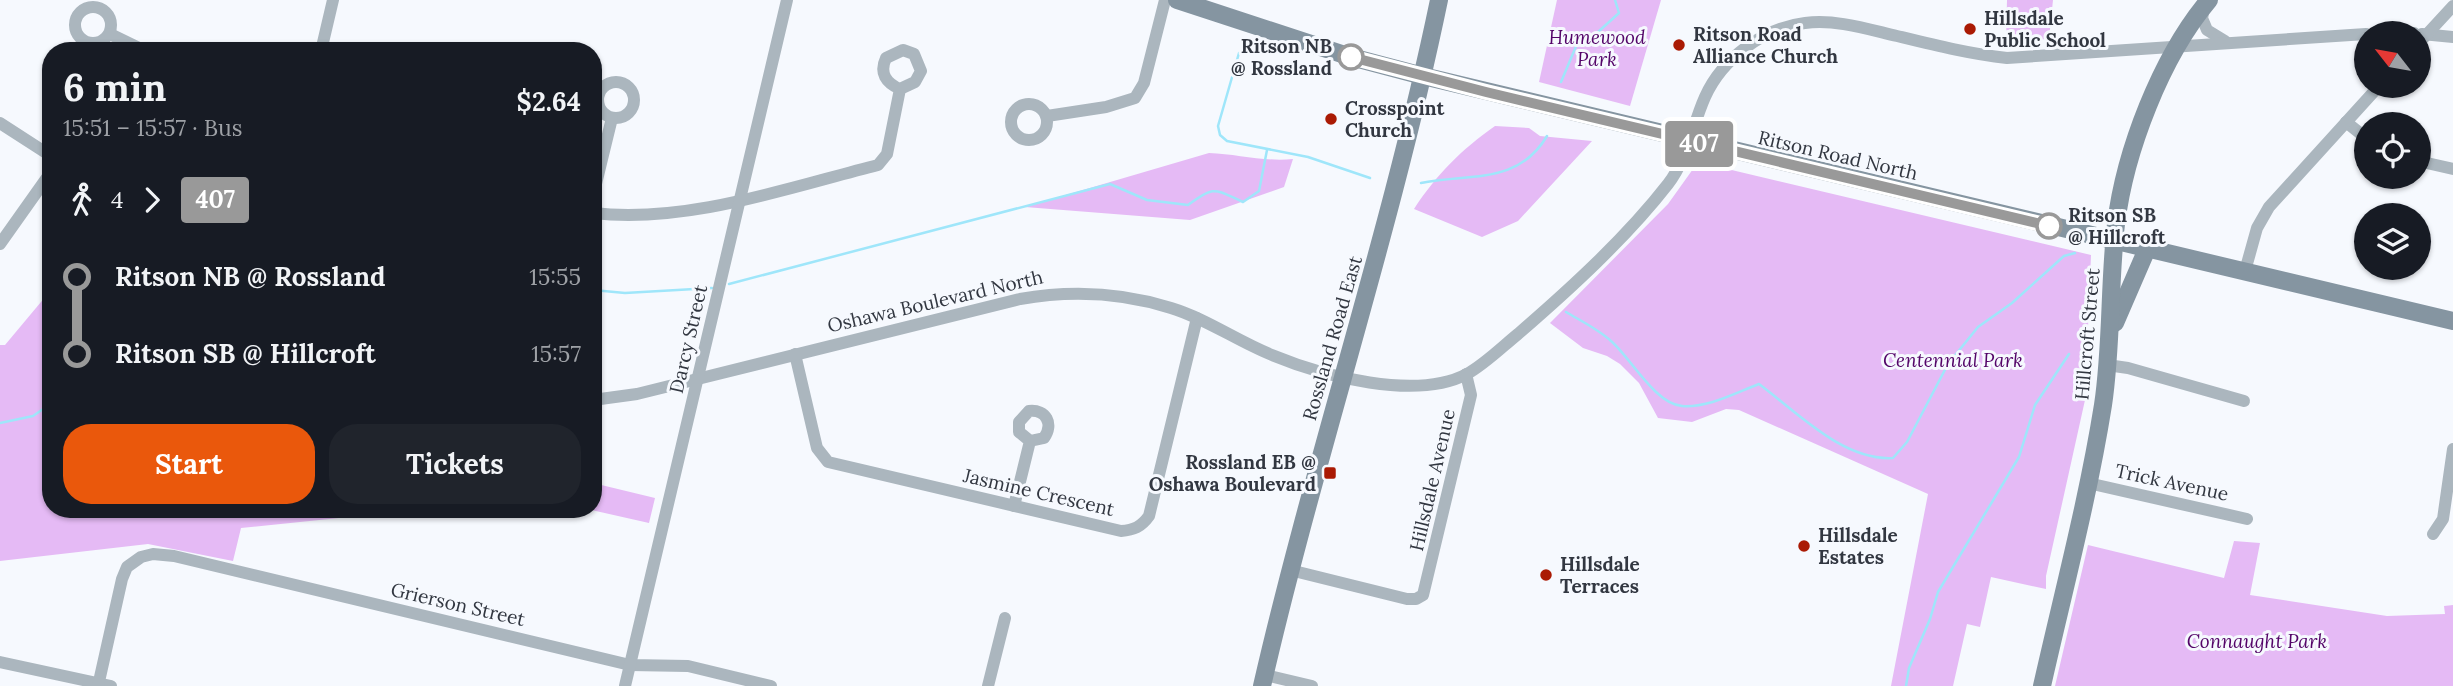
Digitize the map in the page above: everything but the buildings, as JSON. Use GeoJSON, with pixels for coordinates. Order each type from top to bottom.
{"type":"FeatureCollection","features":[{"type":"Feature","properties":{"kind":"main road","name":"Ritson Road North"},"geometry":{"type":"LineString","coordinates":[[1177,0],[1351,57],[1423,76],[2453,321]]}},
{"type":"Feature","properties":{"kind":"main road","name":"Rossland Road East"},"geometry":{"type":"LineString","coordinates":[[1264,681],[1311,485],[1385,233],[1439,0]]}},
{"type":"Feature","properties":{"kind":"main road","name":"Hillcroft Street"},"geometry":{"type":"LineString","coordinates":[[2042,686],[2088,483],[2108,365],[2118,214],[2136,141],[2154,94],[2178,47],[2206,3]]}},
{"type":"Feature","properties":{"kind":"main road"},"geometry":{"type":"LineString","coordinates":[[2109,343],[2147,249]]}},
{"type":"Feature","properties":{"kind":"street"},"geometry":{"type":"LineString","coordinates":[[323,42],[333,0]]}},
{"type":"Feature","properties":{"kind":"street","name":"Darcy Street"},"geometry":{"type":"LineString","coordinates":[[625,686],[787,0]]}},
{"type":"Feature","properties":{"kind":"street"},"geometry":{"type":"LineString","coordinates":[[1047,116],[1106,107],[1135,98],[1144,83],[1165,0]]}},
{"type":"Feature","properties":{"kind":"street"},"geometry":{"type":"LineString","coordinates":[[2206,3],[2202,18],[2207,30],[2228,43]]}},
{"type":"Feature","properties":{"kind":"street"},"geometry":{"type":"LineString","coordinates":[[2431,26],[2453,6]]}},
{"type":"Feature","properties":{"kind":"street","name":"Oshawa Boulevard North"},"geometry":{"type":"LineString","coordinates":[[602,399],[637,394],[1057,292],[1094,292],[1142,300],[1197,318],[1273,356],[1344,376],[1413,386],[1466,374],[1534,320],[1647,209],[1676,173],[1706,94],[1743,48],[1770,33],[1802,23],[1827,21],[1971,54],[2007,58],[2354,35]]}},
{"type":"Feature","properties":{"kind":"street"},"geometry":{"type":"LineString","coordinates":[[110,34],[126,42]]}},
{"type":"Feature","properties":{"kind":"street"},"geometry":{"type":"LineString","coordinates":[[2431,36],[2453,37]]}},
{"type":"Feature","properties":{"kind":"street"},"geometry":{"type":"LineString","coordinates":[[602,214],[628,217],[664,215],[877,165],[884,161],[900,89]]}},
{"type":"Feature","properties":{"kind":"street"},"geometry":{"type":"LineString","coordinates":[[2245,271],[2257,228],[2269,207],[2368,98]]}},
{"type":"Feature","properties":{"kind":"street"},"geometry":{"type":"LineString","coordinates":[[602,159],[612,118]]}},
{"type":"Feature","properties":{"kind":"street"},"geometry":{"type":"LineString","coordinates":[[2346,122],[2354,128]]}},
{"type":"Feature","properties":{"kind":"street"},"geometry":{"type":"LineString","coordinates":[[0,123],[42,150]]}},
{"type":"Feature","properties":{"kind":"street"},"geometry":{"type":"LineString","coordinates":[[2431,164],[2453,169]]}},
{"type":"Feature","properties":{"kind":"street"},"geometry":{"type":"LineString","coordinates":[[0,244],[42,185]]}},
{"type":"Feature","properties":{"kind":"street","name":"Jasmine Crescent"},"geometry":{"type":"LineString","coordinates":[[795,354],[817,448],[828,462],[1121,531],[1143,525],[1153,505],[1197,318]]}},
{"type":"Feature","properties":{"kind":"street"},"geometry":{"type":"LineString","coordinates":[[2108,365],[2128,368],[2244,401]]}},
{"type":"Feature","properties":{"kind":"street","name":"Hillsdale Avenue"},"geometry":{"type":"LineString","coordinates":[[1290,570],[1407,599],[1416,599],[1423,595],[1471,395],[1466,374]]}},
{"type":"Feature","properties":{"kind":"street"},"geometry":{"type":"LineString","coordinates":[[1014,506],[1030,442]]}},
{"type":"Feature","properties":{"kind":"street"},"geometry":{"type":"LineString","coordinates":[[2432,534],[2443,519],[2453,449]]}},
{"type":"Feature","properties":{"kind":"street","name":"Trick Avenue"},"geometry":{"type":"LineString","coordinates":[[2088,483],[2247,519]]}},
{"type":"Feature","properties":{"kind":"street","name":"Grierson Street"},"geometry":{"type":"LineString","coordinates":[[102,685],[122,579],[127,567],[138,558],[153,554],[174,556],[630,665],[688,666],[771,686]]}},
{"type":"Feature","properties":{"kind":"street"},"geometry":{"type":"LineString","coordinates":[[988,686],[1005,618]]}},
{"type":"Feature","properties":{"kind":"street"},"geometry":{"type":"LineString","coordinates":[[0,662],[102,685]]}},
{"type":"Feature","properties":{"kind":"street"},"geometry":{"type":"LineString","coordinates":[[1264,681],[1312,686]]}},
{"type":"Feature","properties":{"kind":"green space","name":"Humewood Park"},"geometry":{"type":"Polygon","coordinates":[[[1557,0],[1661,0],[1630,106],[1539,82],[1557,0]]]}},
{"type":"Feature","properties":{"kind":"green space"},"geometry":{"type":"Polygon","coordinates":[[[2007,0],[2053,0],[2049,39],[2006,41],[2007,0]]]}},
{"type":"Feature","properties":{"kind":"green space"},"geometry":{"type":"Polygon","coordinates":[[[1495,126],[1529,128],[1540,136],[1592,141],[1518,221],[1482,237],[1414,209],[1450,163],[1495,126]]]}},
{"type":"Feature","properties":{"kind":"green space"},"geometry":{"type":"Polygon","coordinates":[[[1209,153],[1293,159],[1284,187],[1190,220],[1025,207],[1209,153]]]}},
{"type":"Feature","properties":{"kind":"green space","name":"Centennial Park"},"geometry":{"type":"Polygon","coordinates":[[[1698,162],[2091,255],[2085,400],[2046,576],[2046,589],[1991,577],[1980,627],[1967,624],[1953,686],[1891,686],[1928,494],[1739,410],[1726,409],[1692,422],[1658,418],[1639,383],[1620,364],[1607,356],[1583,348],[1550,323],[1668,204],[1698,162]]]}},
{"type":"Feature","properties":{"kind":"green space"},"geometry":{"type":"Polygon","coordinates":[[[42,301],[42,518],[338,518],[241,528],[233,561],[148,544],[0,561],[0,345],[5,345],[42,301]]]}},
{"type":"Feature","properties":{"kind":"green space"},"geometry":{"type":"Polygon","coordinates":[[[602,485],[655,498],[649,523],[602,512],[602,485]]]}},
{"type":"Feature","properties":{"kind":"green space","name":"Connaught Park"},"geometry":{"type":"Polygon","coordinates":[[[2234,541],[2260,543],[2250,595],[2387,616],[2445,614],[2444,606],[2453,605],[2453,686],[2055,686],[2088,545],[2224,578],[2234,541]]]}},
{"type":"Feature","properties":{"kind":"waterway"},"geometry":{"type":"LineString","coordinates":[[1561,82],[1577,44],[1598,32],[1619,13],[1615,0]]}},
{"type":"Feature","properties":{"kind":"waterway"},"geometry":{"type":"LineString","coordinates":[[1239,53],[1218,126],[1220,135],[1227,141],[1308,157],[1370,178]]}},
{"type":"Feature","properties":{"kind":"waterway"},"geometry":{"type":"LineString","coordinates":[[1421,183],[1475,177],[1507,170],[1522,163],[1535,152],[1547,136]]}},
{"type":"Feature","properties":{"kind":"waterway"},"geometry":{"type":"LineString","coordinates":[[729,284],[1110,184],[1147,200],[1188,205],[1204,194],[1215,191],[1243,202],[1259,191],[1267,150]]}},
{"type":"Feature","properties":{"kind":"waterway"},"geometry":{"type":"LineString","coordinates":[[1566,312],[1611,341],[1653,389],[1672,403],[1682,406],[1702,405],[1759,384],[1805,421],[1839,443],[1856,452],[1893,458],[1907,442],[1948,364],[1978,327],[2012,303],[2064,256],[2075,253]]}},
{"type":"Feature","properties":{"kind":"waterway"},"geometry":{"type":"LineString","coordinates":[[602,291],[625,293],[712,288]]}},
{"type":"Feature","properties":{"kind":"waterway"},"geometry":{"type":"LineString","coordinates":[[1906,686],[1909,668],[1930,619],[1938,592],[2019,457],[2035,405],[2069,354]]}},
{"type":"Feature","properties":{"kind":"waterway"},"geometry":{"type":"LineString","coordinates":[[0,423],[33,416],[42,410]]}},
{"type":"Feature","properties":{"kind":"bus line","name":"407"},"geometry":{"type":"LineString","coordinates":[[1351,57],[1486,92],[2049,226]]}},
{"type":"Feature","properties":{"kind":"place","name":"Hillsdale Public School"},"geometry":{"type":"Point","coordinates":[1970,29]}},
{"type":"Feature","properties":{"kind":"place","name":"Ritson Road Alliance Church"},"geometry":{"type":"Point","coordinates":[1679,45]}},
{"type":"Feature","properties":{"kind":"place","name":"Ritson NB @ Rossland"},"geometry":{"type":"Point","coordinates":[1351,57]}},
{"type":"Feature","properties":{"kind":"place","name":"Crosspoint Church"},"geometry":{"type":"Point","coordinates":[1331,119]}},
{"type":"Feature","properties":{"kind":"place","name":"Ritson SB @ Hillcroft"},"geometry":{"type":"Point","coordinates":[2049,226]}},
{"type":"Feature","properties":{"kind":"place","name":"Rossland EB @ Oshawa Boulevard"},"geometry":{"type":"Point","coordinates":[1330,473]}},
{"type":"Feature","properties":{"kind":"place","name":"Hillsdale Estates"},"geometry":{"type":"Point","coordinates":[1804,546]}},
{"type":"Feature","properties":{"kind":"place","name":"Hillsdale Terraces"},"geometry":{"type":"Point","coordinates":[1546,575]}}]}
